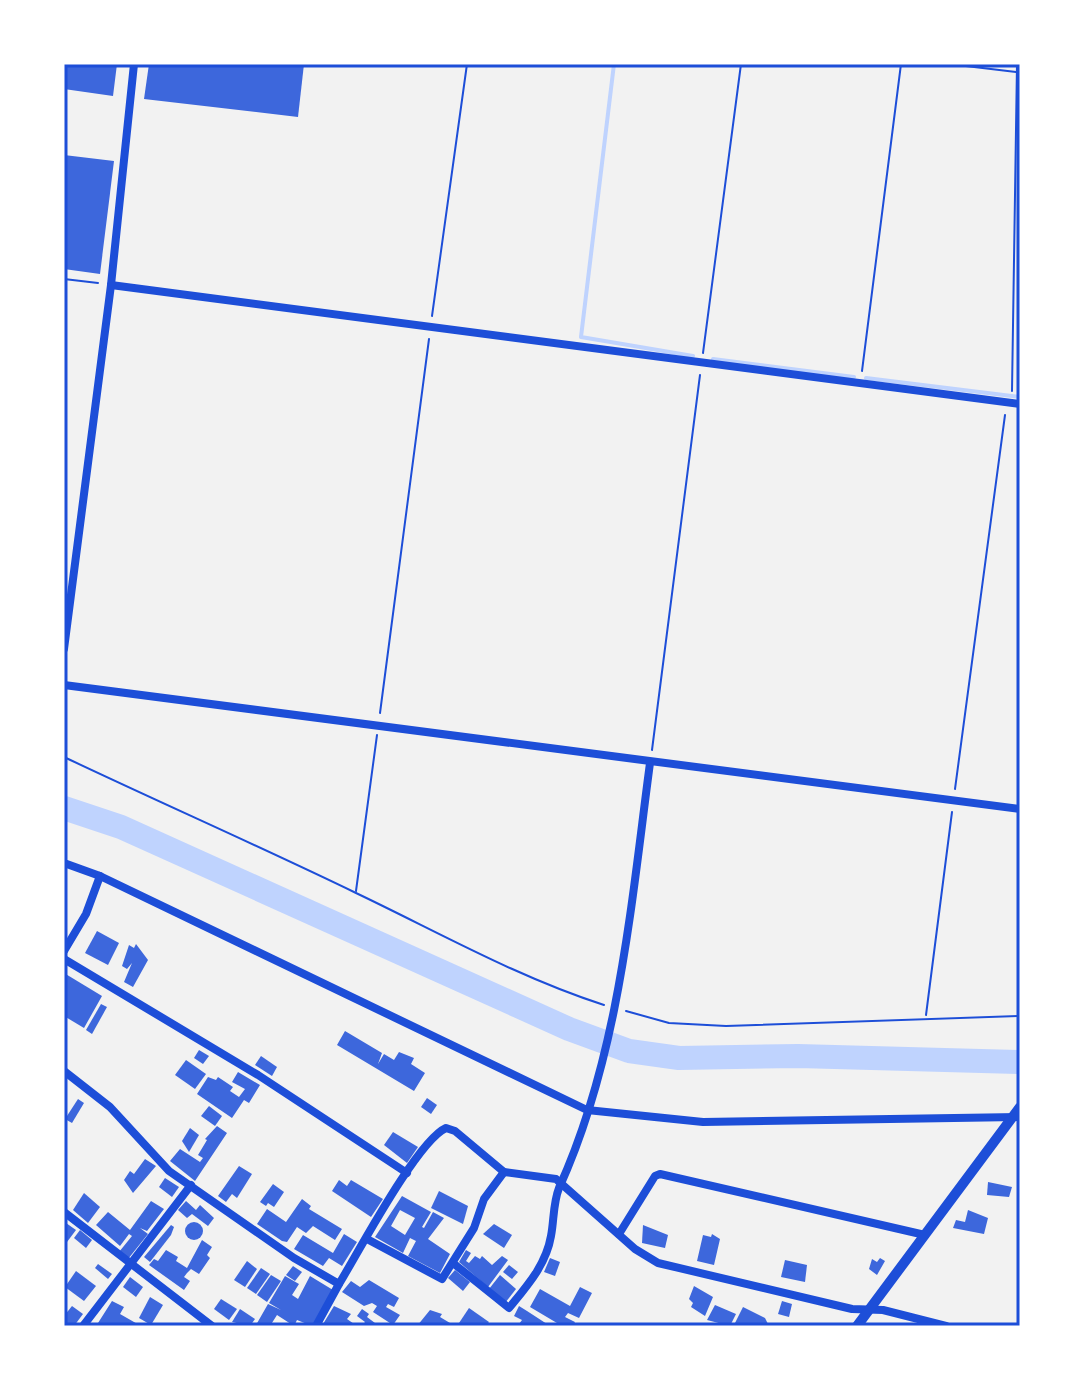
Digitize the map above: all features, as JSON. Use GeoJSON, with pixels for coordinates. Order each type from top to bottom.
{"type":"FeatureCollection","features":[{"type":"Feature","properties":{"kind":"street"},"geometry":{"type":"LineString","coordinates":[[64,649],[111,285],[134,64]]}},
{"type":"Feature","properties":{"kind":"street"},"geometry":{"type":"LineString","coordinates":[[111,285],[1020,404]]}},
{"type":"Feature","properties":{"kind":"street"},"geometry":{"type":"LineString","coordinates":[[64,685],[1020,809]]}},
{"type":"Feature","properties":{"kind":"street"},"geometry":{"type":"LineString","coordinates":[[453,1263],[509,1308],[543,1263],[622,973],[650,763]]}},
{"type":"Feature","properties":{"kind":"street"},"geometry":{"type":"LineString","coordinates":[[64,863],[100,876],[588,1106],[703,1122],[1018,1112]]}},
{"type":"Feature","properties":{"kind":"street"},"geometry":{"type":"LineString","coordinates":[[64,951],[86,914],[100,876]]}},
{"type":"Feature","properties":{"kind":"street"},"geometry":{"type":"LineString","coordinates":[[64,959],[258,1075],[407,1173]]}},
{"type":"Feature","properties":{"kind":"street"},"geometry":{"type":"LineString","coordinates":[[64,1071],[110,1107],[158,1161],[294,1258],[339,1284]]}},
{"type":"Feature","properties":{"kind":"street"},"geometry":{"type":"LineString","coordinates":[[857,1326],[1018,1112]]}},
{"type":"Feature","properties":{"kind":"street"},"geometry":{"type":"LineString","coordinates":[[316,1326],[407,1173],[437,1134],[446,1128],[455,1131],[504,1172],[551,1176],[563,1183],[619,1234],[658,1263],[852,1309],[870,1309],[946,1326]]}},
{"type":"Feature","properties":{"kind":"street"},"geometry":{"type":"LineString","coordinates":[[367,1239],[442,1279],[474,1228],[484,1199],[504,1172]]}},
{"type":"Feature","properties":{"kind":"street"},"geometry":{"type":"LineString","coordinates":[[619,1234],[655,1176],[660,1174],[925,1235]]}},
{"type":"Feature","properties":{"kind":"street"},"geometry":{"type":"LineString","coordinates":[[83,1326],[191,1185]]}},
{"type":"Feature","properties":{"kind":"street"},"geometry":{"type":"LineString","coordinates":[[64,1212],[212,1326]]}},
{"type":"Feature","properties":{"kind":"path"},"geometry":{"type":"LineString","coordinates":[[356,893],[467,64]]}},
{"type":"Feature","properties":{"kind":"path"},"geometry":{"type":"LineString","coordinates":[[650,763],[741,64]]}},
{"type":"Feature","properties":{"kind":"path"},"geometry":{"type":"LineString","coordinates":[[860,384],[901,64]]}},
{"type":"Feature","properties":{"kind":"path"},"geometry":{"type":"LineString","coordinates":[[949,64],[1017,72]]}},
{"type":"Feature","properties":{"kind":"path"},"geometry":{"type":"LineString","coordinates":[[1011,394],[1017,64]]}},
{"type":"Feature","properties":{"kind":"path"},"geometry":{"type":"LineString","coordinates":[[64,279],[111,285]]}},
{"type":"Feature","properties":{"kind":"path"},"geometry":{"type":"LineString","coordinates":[[926,1017],[1006,404]]}},
{"type":"Feature","properties":{"kind":"path"},"geometry":{"type":"LineString","coordinates":[[64,757],[558,990],[614,1010],[669,1023],[726,1026],[1020,1016]]}},
{"type":"Feature","properties":{"kind":"building"},"geometry":{"type":"Polygon","coordinates":[[[64,64],[117,64],[113,96],[64,89],[64,64]]]}},
{"type":"Feature","properties":{"kind":"building"},"geometry":{"type":"Polygon","coordinates":[[[149,64],[304,64],[298,117],[144,99],[149,64]]]}},
{"type":"Feature","properties":{"kind":"building"},"geometry":{"type":"Polygon","coordinates":[[[64,155],[114,161],[100,274],[64,269],[64,155]]]}},
{"type":"Feature","properties":{"kind":"building"},"geometry":{"type":"Polygon","coordinates":[[[97,931],[119,943],[108,965],[85,953],[97,931]]]}},
{"type":"Feature","properties":{"kind":"building"},"geometry":{"type":"Polygon","coordinates":[[[136,944],[148,960],[133,987],[124,982],[132,963],[127,969],[122,966],[129,945],[134,948],[136,944]]]}},
{"type":"Feature","properties":{"kind":"building"},"geometry":{"type":"Polygon","coordinates":[[[64,973],[102,996],[84,1028],[64,1016],[64,973]]]}},
{"type":"Feature","properties":{"kind":"building"},"geometry":{"type":"Polygon","coordinates":[[[101,1004],[107,1007],[92,1034],[86,1030],[101,1004]]]}},
{"type":"Feature","properties":{"kind":"building"},"geometry":{"type":"Polygon","coordinates":[[[345,1031],[382,1053],[378,1064],[384,1054],[394,1060],[399,1052],[414,1058],[411,1064],[425,1073],[414,1091],[337,1045],[345,1031]]]}},
{"type":"Feature","properties":{"kind":"building"},"geometry":{"type":"Polygon","coordinates":[[[199,1050],[209,1056],[203,1064],[194,1058],[199,1050]]]}},
{"type":"Feature","properties":{"kind":"building"},"geometry":{"type":"Polygon","coordinates":[[[261,1056],[277,1067],[272,1076],[255,1065],[261,1056]]]}},
{"type":"Feature","properties":{"kind":"building"},"geometry":{"type":"Polygon","coordinates":[[[186,1060],[206,1074],[195,1089],[175,1075],[186,1060]]]}},
{"type":"Feature","properties":{"kind":"building"},"geometry":{"type":"Polygon","coordinates":[[[238,1072],[260,1085],[249,1103],[244,1100],[232,1118],[197,1094],[208,1077],[216,1080],[218,1077],[233,1087],[230,1091],[239,1097],[245,1089],[232,1082],[238,1072]]]}},
{"type":"Feature","properties":{"kind":"building"},"geometry":{"type":"Polygon","coordinates":[[[427,1098],[437,1105],[431,1114],[421,1107],[427,1098]]]}},
{"type":"Feature","properties":{"kind":"building"},"geometry":{"type":"Polygon","coordinates":[[[78,1099],[84,1103],[72,1123],[65,1119],[78,1099]]]}},
{"type":"Feature","properties":{"kind":"building"},"geometry":{"type":"Polygon","coordinates":[[[209,1106],[222,1116],[215,1126],[201,1116],[209,1106]]]}},
{"type":"Feature","properties":{"kind":"building"},"geometry":{"type":"Polygon","coordinates":[[[217,1126],[227,1133],[195,1181],[170,1161],[180,1149],[200,1162],[203,1158],[198,1155],[205,1139],[217,1126]]]}},
{"type":"Feature","properties":{"kind":"building"},"geometry":{"type":"Polygon","coordinates":[[[190,1128],[199,1135],[189,1152],[182,1141],[190,1128]]]}},
{"type":"Feature","properties":{"kind":"building"},"geometry":{"type":"Polygon","coordinates":[[[393,1132],[418,1147],[407,1163],[384,1145],[393,1132]]]}},
{"type":"Feature","properties":{"kind":"building"},"geometry":{"type":"Polygon","coordinates":[[[145,1159],[156,1166],[133,1193],[124,1180],[130,1171],[134,1174],[145,1159]]]}},
{"type":"Feature","properties":{"kind":"building"},"geometry":{"type":"Polygon","coordinates":[[[239,1166],[252,1174],[237,1198],[232,1194],[226,1202],[218,1196],[239,1166]]]}},
{"type":"Feature","properties":{"kind":"building"},"geometry":{"type":"Polygon","coordinates":[[[165,1178],[179,1187],[172,1197],[159,1187],[165,1178]]]}},
{"type":"Feature","properties":{"kind":"building"},"geometry":{"type":"Polygon","coordinates":[[[339,1180],[347,1186],[351,1180],[383,1199],[371,1217],[332,1191],[339,1180]]]}},
{"type":"Feature","properties":{"kind":"building"},"geometry":{"type":"Polygon","coordinates":[[[988,1182],[1012,1187],[1009,1197],[987,1195],[988,1182]]]}},
{"type":"Feature","properties":{"kind":"building"},"geometry":{"type":"Polygon","coordinates":[[[273,1184],[284,1192],[274,1207],[268,1203],[266,1206],[260,1202],[273,1184]]]}},
{"type":"Feature","properties":{"kind":"building"},"geometry":{"type":"Polygon","coordinates":[[[439,1191],[468,1206],[463,1224],[431,1208],[439,1191]]]}},
{"type":"Feature","properties":{"kind":"building"},"geometry":{"type":"Polygon","coordinates":[[[84,1193],[100,1207],[88,1223],[73,1210],[84,1193]]]}},
{"type":"Feature","properties":{"kind":"building"},"geometry":{"type":"Polygon","coordinates":[[[402,1196],[431,1212],[422,1227],[433,1212],[444,1218],[428,1239],[450,1254],[440,1273],[408,1256],[416,1241],[410,1238],[403,1253],[375,1237],[402,1196]],[[400,1210],[391,1226],[405,1235],[415,1218],[400,1210]]]}},
{"type":"Feature","properties":{"kind":"building"},"geometry":{"type":"Polygon","coordinates":[[[302,1199],[311,1206],[309,1209],[342,1229],[335,1240],[313,1226],[306,1233],[297,1227],[287,1242],[282,1241],[257,1224],[267,1209],[286,1222],[302,1199]]]}},
{"type":"Feature","properties":{"kind":"building"},"geometry":{"type":"Polygon","coordinates":[[[151,1201],[164,1209],[147,1231],[140,1228],[148,1234],[128,1259],[119,1252],[132,1236],[129,1234],[120,1246],[96,1225],[108,1212],[130,1230],[151,1201]]]}},
{"type":"Feature","properties":{"kind":"building"},"geometry":{"type":"Polygon","coordinates":[[[186,1201],[196,1210],[200,1205],[214,1218],[208,1226],[192,1214],[187,1218],[178,1210],[186,1201]]]}},
{"type":"Feature","properties":{"kind":"building"},"geometry":{"type":"Polygon","coordinates":[[[968,1210],[988,1218],[984,1234],[953,1228],[956,1220],[965,1222],[968,1210]]]}},
{"type":"Feature","properties":{"kind":"building"},"geometry":{"type":"Polygon","coordinates":[[[194,1222],[203,1231],[194,1240],[185,1231],[194,1222]]]}},
{"type":"Feature","properties":{"kind":"building"},"geometry":{"type":"Polygon","coordinates":[[[66,1223],[76,1230],[64,1246],[64,1226],[66,1223]]]}},
{"type":"Feature","properties":{"kind":"building"},"geometry":{"type":"Polygon","coordinates":[[[494,1224],[512,1235],[504,1248],[483,1234],[494,1224]]]}},
{"type":"Feature","properties":{"kind":"building"},"geometry":{"type":"Polygon","coordinates":[[[171,1225],[174,1227],[171,1235],[150,1262],[144,1257],[171,1225]]]}},
{"type":"Feature","properties":{"kind":"building"},"geometry":{"type":"Polygon","coordinates":[[[643,1225],[668,1235],[665,1248],[642,1243],[643,1225]]]}},
{"type":"Feature","properties":{"kind":"building"},"geometry":{"type":"Polygon","coordinates":[[[80,1230],[92,1240],[86,1248],[74,1238],[80,1230]]]}},
{"type":"Feature","properties":{"kind":"building"},"geometry":{"type":"Polygon","coordinates":[[[344,1234],[357,1242],[342,1266],[329,1258],[323,1266],[294,1249],[303,1235],[333,1253],[344,1234]]]}},
{"type":"Feature","properties":{"kind":"building"},"geometry":{"type":"Polygon","coordinates":[[[712,1234],[720,1239],[714,1265],[697,1261],[703,1235],[711,1237],[712,1234]]]}},
{"type":"Feature","properties":{"kind":"building"},"geometry":{"type":"Polygon","coordinates":[[[202,1240],[212,1247],[207,1255],[210,1258],[199,1274],[191,1269],[187,1273],[184,1277],[190,1281],[184,1290],[149,1265],[154,1259],[158,1261],[166,1250],[178,1257],[176,1261],[187,1268],[202,1240]]]}},
{"type":"Feature","properties":{"kind":"building"},"geometry":{"type":"Polygon","coordinates":[[[466,1250],[471,1253],[466,1261],[469,1263],[475,1256],[480,1259],[482,1256],[492,1265],[502,1256],[508,1260],[488,1287],[459,1262],[466,1250]]]}},
{"type":"Feature","properties":{"kind":"building"},"geometry":{"type":"Polygon","coordinates":[[[550,1258],[560,1262],[555,1276],[544,1272],[550,1258]]]}},
{"type":"Feature","properties":{"kind":"building"},"geometry":{"type":"Polygon","coordinates":[[[880,1258],[885,1261],[877,1275],[869,1269],[872,1259],[877,1262],[880,1258]]]}},
{"type":"Feature","properties":{"kind":"building"},"geometry":{"type":"Polygon","coordinates":[[[785,1260],[807,1265],[805,1282],[781,1277],[785,1260]]]}},
{"type":"Feature","properties":{"kind":"building"},"geometry":{"type":"Polygon","coordinates":[[[247,1261],[257,1269],[245,1287],[234,1280],[247,1261]]]}},
{"type":"Feature","properties":{"kind":"building"},"geometry":{"type":"Polygon","coordinates":[[[98,1264],[112,1274],[108,1279],[95,1268],[98,1264]]]}},
{"type":"Feature","properties":{"kind":"building"},"geometry":{"type":"Polygon","coordinates":[[[509,1265],[518,1272],[512,1279],[503,1272],[509,1265]]]}},
{"type":"Feature","properties":{"kind":"building"},"geometry":{"type":"Polygon","coordinates":[[[293,1266],[302,1272],[295,1281],[286,1275],[293,1266]]]}},
{"type":"Feature","properties":{"kind":"building"},"geometry":{"type":"Polygon","coordinates":[[[261,1268],[270,1274],[256,1294],[247,1288],[261,1268]]]}},
{"type":"Feature","properties":{"kind":"building"},"geometry":{"type":"Polygon","coordinates":[[[455,1270],[470,1282],[463,1291],[448,1278],[455,1270]]]}},
{"type":"Feature","properties":{"kind":"building"},"geometry":{"type":"Polygon","coordinates":[[[76,1271],[96,1286],[84,1301],[65,1287],[76,1271]]]}},
{"type":"Feature","properties":{"kind":"building"},"geometry":{"type":"Polygon","coordinates":[[[271,1275],[281,1281],[267,1302],[257,1295],[271,1275]]]}},
{"type":"Feature","properties":{"kind":"building"},"geometry":{"type":"Polygon","coordinates":[[[500,1275],[516,1289],[505,1303],[489,1289],[500,1275]]]}},
{"type":"Feature","properties":{"kind":"building"},"geometry":{"type":"Polygon","coordinates":[[[285,1276],[299,1284],[292,1295],[298,1299],[310,1276],[333,1290],[312,1326],[297,1320],[294,1326],[277,1315],[270,1326],[256,1325],[268,1304],[281,1310],[269,1303],[285,1276]]]}},
{"type":"Feature","properties":{"kind":"building"},"geometry":{"type":"Polygon","coordinates":[[[130,1277],[143,1287],[136,1297],[123,1287],[130,1277]]]}},
{"type":"Feature","properties":{"kind":"building"},"geometry":{"type":"Polygon","coordinates":[[[369,1280],[399,1298],[394,1307],[388,1304],[386,1307],[400,1315],[393,1325],[373,1312],[377,1306],[372,1303],[364,1306],[342,1292],[351,1281],[360,1287],[369,1280]]]}},
{"type":"Feature","properties":{"kind":"building"},"geometry":{"type":"Polygon","coordinates":[[[694,1286],[713,1297],[705,1316],[691,1307],[693,1303],[689,1299],[694,1286]]]}},
{"type":"Feature","properties":{"kind":"building"},"geometry":{"type":"Polygon","coordinates":[[[580,1287],[592,1293],[579,1318],[568,1313],[565,1317],[575,1322],[573,1326],[562,1326],[530,1307],[540,1289],[570,1306],[580,1287]]]}},
{"type":"Feature","properties":{"kind":"building"},"geometry":{"type":"Polygon","coordinates":[[[150,1297],[163,1305],[151,1325],[139,1318],[150,1297]]]}},
{"type":"Feature","properties":{"kind":"building"},"geometry":{"type":"Polygon","coordinates":[[[221,1299],[237,1309],[229,1320],[214,1309],[221,1299]]]}},
{"type":"Feature","properties":{"kind":"building"},"geometry":{"type":"Polygon","coordinates":[[[112,1301],[124,1307],[120,1314],[141,1326],[98,1323],[112,1301]]]}},
{"type":"Feature","properties":{"kind":"building"},"geometry":{"type":"Polygon","coordinates":[[[782,1301],[792,1304],[789,1317],[778,1314],[782,1301]]]}},
{"type":"Feature","properties":{"kind":"building"},"geometry":{"type":"Polygon","coordinates":[[[715,1305],[736,1314],[730,1326],[707,1320],[715,1305]]]}},
{"type":"Feature","properties":{"kind":"building"},"geometry":{"type":"Polygon","coordinates":[[[72,1306],[83,1314],[74,1326],[64,1326],[64,1316],[72,1306]]]}},
{"type":"Feature","properties":{"kind":"building"},"geometry":{"type":"Polygon","coordinates":[[[334,1306],[351,1314],[347,1319],[357,1326],[323,1324],[334,1306]]]}},
{"type":"Feature","properties":{"kind":"building"},"geometry":{"type":"Polygon","coordinates":[[[519,1306],[547,1324],[519,1324],[522,1320],[514,1316],[519,1306]]]}},
{"type":"Feature","properties":{"kind":"building"},"geometry":{"type":"Polygon","coordinates":[[[743,1307],[765,1318],[769,1326],[735,1323],[743,1307]]]}},
{"type":"Feature","properties":{"kind":"building"},"geometry":{"type":"Polygon","coordinates":[[[469,1308],[489,1322],[486,1326],[457,1326],[469,1308]]]}},
{"type":"Feature","properties":{"kind":"building"},"geometry":{"type":"Polygon","coordinates":[[[240,1309],[255,1319],[250,1326],[232,1322],[240,1309]]]}},
{"type":"Feature","properties":{"kind":"building"},"geometry":{"type":"Polygon","coordinates":[[[362,1309],[379,1326],[362,1326],[365,1322],[357,1316],[362,1309]]]}},
{"type":"Feature","properties":{"kind":"building"},"geometry":{"type":"Polygon","coordinates":[[[430,1310],[442,1314],[440,1317],[455,1326],[417,1326],[430,1310]]]}},
{"type":"Feature","properties":{"kind":"waterway"},"geometry":{"type":"LineString","coordinates":[[614,64],[581,337],[693,356]]}},
{"type":"Feature","properties":{"kind":"waterway"},"geometry":{"type":"LineString","coordinates":[[713,359],[854,377]]}},
{"type":"Feature","properties":{"kind":"waterway"},"geometry":{"type":"LineString","coordinates":[[866,378],[1020,397]]}},
{"type":"Feature","properties":{"kind":"waterway"},"geometry":{"type":"LineString","coordinates":[[64,808],[121,827],[569,1029],[629,1051],[679,1058],[798,1056],[1020,1062]]}}]}
